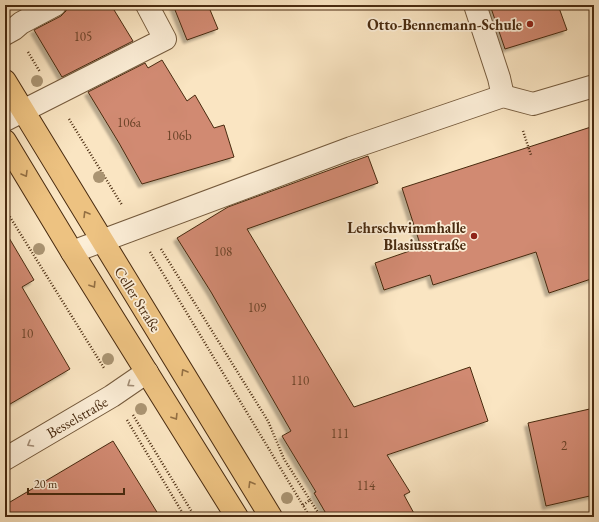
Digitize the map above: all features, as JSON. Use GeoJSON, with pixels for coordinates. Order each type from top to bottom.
{"type":"FeatureCollection","features":[{"type":"Feature","properties":{"kind":"main road","name":"Celler Straße"},"geometry":{"type":"LineString","coordinates":[[5,81],[14,116],[102,240],[271,517]]}},
{"type":"Feature","properties":{"kind":"main road","name":"Celler Straße"},"geometry":{"type":"LineString","coordinates":[[5,141],[236,517]]}},
{"type":"Feature","properties":{"kind":"street"},"geometry":{"type":"LineString","coordinates":[[10,32],[21,23],[54,5]]}},
{"type":"Feature","properties":{"kind":"street"},"geometry":{"type":"LineString","coordinates":[[14,116],[165,39],[147,5]]}},
{"type":"Feature","properties":{"kind":"street"},"geometry":{"type":"LineString","coordinates":[[475,5],[504,96]]}},
{"type":"Feature","properties":{"kind":"street"},"geometry":{"type":"LineString","coordinates":[[72,252],[351,148],[504,96],[533,104],[594,86]]}},
{"type":"Feature","properties":{"kind":"street","name":"Besselstraße"},"geometry":{"type":"LineString","coordinates":[[5,459],[148,372]]}},
{"type":"Feature","properties":{"kind":"path"},"geometry":{"type":"LineString","coordinates":[[10,32],[54,95],[141,226],[268,421],[284,459],[321,517]]}},
{"type":"Feature","properties":{"kind":"path"},"geometry":{"type":"LineString","coordinates":[[5,209],[119,391],[195,517]]}},
{"type":"Feature","properties":{"kind":"path"},"geometry":{"type":"LineString","coordinates":[[141,226],[310,517]]}},
{"type":"Feature","properties":{"kind":"path"},"geometry":{"type":"LineString","coordinates":[[124,414],[185,517]]}},
{"type":"Feature","properties":{"kind":"path"},"geometry":{"type":"LineString","coordinates":[[303,505],[310,500]]}},
{"type":"Feature","properties":{"kind":"building"},"geometry":{"type":"Polygon","coordinates":[[[67,5],[111,5],[133,41],[62,77],[34,30],[61,16],[66,11],[67,5]]]}},
{"type":"Feature","properties":{"kind":"building"},"geometry":{"type":"Polygon","coordinates":[[[173,5],[208,5],[218,29],[187,40],[173,5]]]}},
{"type":"Feature","properties":{"kind":"building","name":"Otto-Bennemann-Schule"},"geometry":{"type":"Polygon","coordinates":[[[490,5],[558,5],[567,30],[505,49],[490,5]]]}},
{"type":"Feature","properties":{"kind":"building"},"geometry":{"type":"Polygon","coordinates":[[[162,60],[187,101],[195,95],[214,128],[224,125],[234,157],[142,184],[88,92],[145,63],[148,68],[162,60]]]}},
{"type":"Feature","properties":{"kind":"building"},"geometry":{"type":"Polygon","coordinates":[[[594,126],[594,278],[549,293],[536,252],[433,285],[430,275],[384,290],[375,263],[421,247],[402,188],[594,126]]]}},
{"type":"Feature","properties":{"kind":"building"},"geometry":{"type":"Polygon","coordinates":[[[368,156],[378,183],[247,229],[354,407],[470,367],[488,421],[387,455],[410,492],[404,495],[416,517],[328,517],[314,493],[316,492],[282,436],[291,431],[211,292],[177,238],[228,207],[368,156]]]}},
{"type":"Feature","properties":{"kind":"building"},"geometry":{"type":"Polygon","coordinates":[[[5,231],[34,280],[22,287],[70,369],[5,407],[5,231]]]}},
{"type":"Feature","properties":{"kind":"building"},"geometry":{"type":"Polygon","coordinates":[[[594,408],[594,495],[546,506],[528,423],[594,408]]]}},
{"type":"Feature","properties":{"kind":"building"},"geometry":{"type":"Polygon","coordinates":[[[113,441],[160,517],[5,517],[5,505],[113,441]]]}},
{"type":"Feature","properties":{"kind":"place","name":"Otto-Bennemann-Schule"},"geometry":{"type":"Point","coordinates":[530,24]}},
{"type":"Feature","properties":{"kind":"place","name":"Lehrschwimmhalle Blasiusstraße"},"geometry":{"type":"Point","coordinates":[474,236]}}]}
